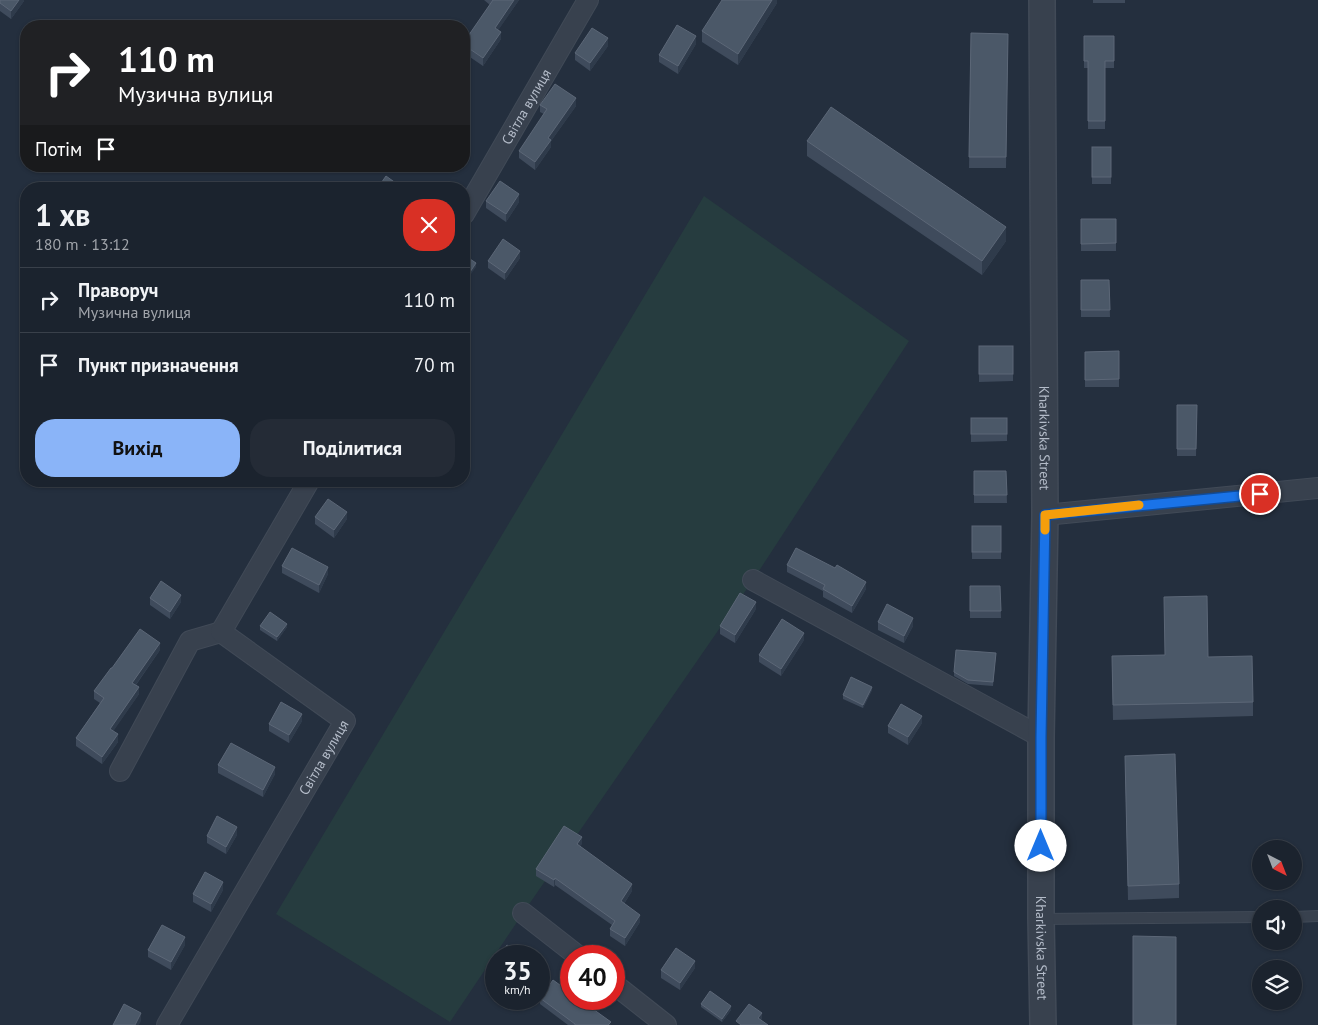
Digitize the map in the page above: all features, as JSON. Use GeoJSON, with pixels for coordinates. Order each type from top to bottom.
{"type":"FeatureCollection","features":[{"type":"Feature","properties":{"kind":"street","name":"Світла вулиця"},"geometry":{"type":"LineString","coordinates":[[470,204],[588,0]]}},
{"type":"Feature","properties":{"kind":"street","name":"Kharkivska Street"},"geometry":{"type":"LineString","coordinates":[[1042,0],[1045,515],[1041,737],[1043,1025]]}},
{"type":"Feature","properties":{"kind":"street"},"geometry":{"type":"LineString","coordinates":[[120,771],[190,641],[221,632],[306,487]]}},
{"type":"Feature","properties":{"kind":"street"},"geometry":{"type":"LineString","coordinates":[[1045,515],[1318,488]]}},
{"type":"Feature","properties":{"kind":"street"},"geometry":{"type":"LineString","coordinates":[[753,580],[1041,737]]}},
{"type":"Feature","properties":{"kind":"street","name":"Світла вулиця"},"geometry":{"type":"LineString","coordinates":[[167,1025],[345,721],[221,632]]}},
{"type":"Feature","properties":{"kind":"street"},"geometry":{"type":"LineString","coordinates":[[523,913],[564,945]]}},
{"type":"Feature","properties":{"kind":"street"},"geometry":{"type":"LineString","coordinates":[[625,993],[666,1025]]}},
{"type":"Feature","properties":{"kind":"lane"},"geometry":{"type":"LineString","coordinates":[[1302,917],[1318,916]]}},
{"type":"Feature","properties":{"kind":"lane"},"geometry":{"type":"LineString","coordinates":[[1041,919],[1252,917]]}},
{"type":"Feature","properties":{"kind":"green space"},"geometry":{"type":"Polygon","coordinates":[[[704,196],[909,341],[753,580],[502,945],[485,945],[485,970],[450,1022],[276,914],[704,196]]]}},
{"type":"Feature","properties":{"kind":"building"},"geometry":{"type":"Polygon","coordinates":[[[0,0],[19,0],[11,11],[0,3],[0,0]]]}},
{"type":"Feature","properties":{"kind":"building"},"geometry":{"type":"Polygon","coordinates":[[[493,0],[514,0],[495,28],[501,32],[483,58],[470,49],[470,33],[493,0]]]}},
{"type":"Feature","properties":{"kind":"building"},"geometry":{"type":"Polygon","coordinates":[[[722,0],[772,0],[738,54],[702,31],[722,0]]]}},
{"type":"Feature","properties":{"kind":"building"},"geometry":{"type":"Polygon","coordinates":[[[677,25],[696,36],[678,66],[659,55],[677,25]]]}},
{"type":"Feature","properties":{"kind":"building"},"geometry":{"type":"Polygon","coordinates":[[[592,28],[608,38],[590,63],[575,53],[592,28]]]}},
{"type":"Feature","properties":{"kind":"building"},"geometry":{"type":"Polygon","coordinates":[[[971,33],[1008,34],[1006,157],[969,157],[971,33]]]}},
{"type":"Feature","properties":{"kind":"building"},"geometry":{"type":"Polygon","coordinates":[[[1084,36],[1114,36],[1114,61],[1105,61],[1105,121],[1088,121],[1088,61],[1084,61],[1084,36]]]}},
{"type":"Feature","properties":{"kind":"building"},"geometry":{"type":"Polygon","coordinates":[[[555,84],[576,98],[548,138],[551,140],[535,162],[519,151],[547,109],[540,105],[555,84]]]}},
{"type":"Feature","properties":{"kind":"building"},"geometry":{"type":"Polygon","coordinates":[[[831,107],[1006,227],[982,261],[807,141],[831,107]]]}},
{"type":"Feature","properties":{"kind":"building"},"geometry":{"type":"Polygon","coordinates":[[[1092,147],[1111,147],[1111,177],[1092,177],[1092,147]]]}},
{"type":"Feature","properties":{"kind":"building"},"geometry":{"type":"Polygon","coordinates":[[[386,176],[394,182],[382,182],[386,176]]]}},
{"type":"Feature","properties":{"kind":"building"},"geometry":{"type":"Polygon","coordinates":[[[500,181],[519,194],[506,214],[486,201],[500,181]]]}},
{"type":"Feature","properties":{"kind":"building"},"geometry":{"type":"Polygon","coordinates":[[[1081,219],[1116,219],[1116,243],[1081,244],[1081,219]]]}},
{"type":"Feature","properties":{"kind":"building"},"geometry":{"type":"Polygon","coordinates":[[[503,239],[520,251],[505,273],[488,261],[503,239]]]}},
{"type":"Feature","properties":{"kind":"building"},"geometry":{"type":"Polygon","coordinates":[[[470,259],[476,263],[470,272],[470,259]]]}},
{"type":"Feature","properties":{"kind":"building"},"geometry":{"type":"Polygon","coordinates":[[[1081,280],[1109,280],[1110,310],[1081,310],[1081,280]]]}},
{"type":"Feature","properties":{"kind":"building"},"geometry":{"type":"Polygon","coordinates":[[[979,346],[1013,346],[1013,374],[979,374],[979,346]]]}},
{"type":"Feature","properties":{"kind":"building"},"geometry":{"type":"Polygon","coordinates":[[[1119,351],[1119,379],[1085,380],[1085,352],[1119,351]]]}},
{"type":"Feature","properties":{"kind":"building"},"geometry":{"type":"Polygon","coordinates":[[[1177,405],[1197,405],[1196,449],[1177,449],[1177,405]]]}},
{"type":"Feature","properties":{"kind":"building"},"geometry":{"type":"Polygon","coordinates":[[[971,418],[1007,418],[1007,434],[971,434],[971,418]]]}},
{"type":"Feature","properties":{"kind":"building"},"geometry":{"type":"Polygon","coordinates":[[[974,471],[1006,471],[1007,495],[974,495],[974,471]]]}},
{"type":"Feature","properties":{"kind":"building"},"geometry":{"type":"Polygon","coordinates":[[[328,499],[347,512],[334,530],[315,517],[328,499]]]}},
{"type":"Feature","properties":{"kind":"building"},"geometry":{"type":"Polygon","coordinates":[[[972,526],[1001,526],[1001,552],[972,552],[972,526]]]}},
{"type":"Feature","properties":{"kind":"building"},"geometry":{"type":"Polygon","coordinates":[[[292,548],[328,567],[319,585],[282,566],[292,548]]]}},
{"type":"Feature","properties":{"kind":"building"},"geometry":{"type":"Polygon","coordinates":[[[796,548],[835,568],[837,565],[866,582],[852,606],[823,589],[825,585],[787,565],[796,548]]]}},
{"type":"Feature","properties":{"kind":"building"},"geometry":{"type":"Polygon","coordinates":[[[161,581],[181,595],[170,612],[150,598],[161,581]]]}},
{"type":"Feature","properties":{"kind":"building"},"geometry":{"type":"Polygon","coordinates":[[[970,586],[1000,586],[1001,611],[970,611],[970,586]]]}},
{"type":"Feature","properties":{"kind":"building"},"geometry":{"type":"Polygon","coordinates":[[[740,593],[756,602],[735,635],[720,626],[740,593]]]}},
{"type":"Feature","properties":{"kind":"building"},"geometry":{"type":"Polygon","coordinates":[[[1207,596],[1208,657],[1252,656],[1253,702],[1113,705],[1112,656],[1165,655],[1164,597],[1207,596]]]}},
{"type":"Feature","properties":{"kind":"building"},"geometry":{"type":"Polygon","coordinates":[[[887,604],[913,618],[904,636],[878,622],[887,604]]]}},
{"type":"Feature","properties":{"kind":"building"},"geometry":{"type":"Polygon","coordinates":[[[270,612],[287,624],[277,637],[260,626],[270,612]]]}},
{"type":"Feature","properties":{"kind":"building"},"geometry":{"type":"Polygon","coordinates":[[[782,619],[804,633],[781,669],[759,655],[782,619]]]}},
{"type":"Feature","properties":{"kind":"building"},"geometry":{"type":"Polygon","coordinates":[[[140,629],[160,643],[132,683],[139,687],[110,729],[118,734],[102,757],[76,738],[104,698],[94,691],[140,629]]]}},
{"type":"Feature","properties":{"kind":"building"},"geometry":{"type":"Polygon","coordinates":[[[956,650],[996,653],[993,682],[968,680],[954,672],[956,650]]]}},
{"type":"Feature","properties":{"kind":"building"},"geometry":{"type":"Polygon","coordinates":[[[851,677],[872,687],[863,705],[843,695],[851,677]]]}},
{"type":"Feature","properties":{"kind":"building"},"geometry":{"type":"Polygon","coordinates":[[[281,702],[302,714],[289,735],[269,724],[281,702]]]}},
{"type":"Feature","properties":{"kind":"building"},"geometry":{"type":"Polygon","coordinates":[[[901,704],[922,716],[908,737],[888,726],[901,704]]]}},
{"type":"Feature","properties":{"kind":"building"},"geometry":{"type":"Polygon","coordinates":[[[231,743],[275,767],[263,790],[218,765],[231,743]]]}},
{"type":"Feature","properties":{"kind":"building"},"geometry":{"type":"Polygon","coordinates":[[[1175,754],[1179,884],[1128,886],[1125,756],[1175,754]]]}},
{"type":"Feature","properties":{"kind":"building"},"geometry":{"type":"Polygon","coordinates":[[[217,816],[237,827],[226,847],[207,836],[217,816]]]}},
{"type":"Feature","properties":{"kind":"building"},"geometry":{"type":"Polygon","coordinates":[[[564,826],[582,837],[577,844],[632,884],[621,901],[640,915],[625,938],[610,929],[615,921],[555,878],[554,880],[536,869],[564,826]]]}},
{"type":"Feature","properties":{"kind":"building"},"geometry":{"type":"Polygon","coordinates":[[[205,872],[223,882],[211,904],[193,894],[205,872]]]}},
{"type":"Feature","properties":{"kind":"building"},"geometry":{"type":"Polygon","coordinates":[[[162,925],[185,937],[171,962],[148,950],[162,925]]]}},
{"type":"Feature","properties":{"kind":"building"},"geometry":{"type":"Polygon","coordinates":[[[1133,936],[1176,937],[1176,1025],[1133,1025],[1133,936]]]}},
{"type":"Feature","properties":{"kind":"building"},"geometry":{"type":"Polygon","coordinates":[[[676,948],[695,961],[680,983],[661,970],[676,948]]]}},
{"type":"Feature","properties":{"kind":"building"},"geometry":{"type":"Polygon","coordinates":[[[553,980],[560,985],[560,1010],[594,1010],[611,1022],[608,1025],[575,1025],[550,1005],[550,984],[553,980]]]}},
{"type":"Feature","properties":{"kind":"building"},"geometry":{"type":"Polygon","coordinates":[[[710,991],[731,1006],[722,1019],[701,1004],[710,991]]]}},
{"type":"Feature","properties":{"kind":"building"},"geometry":{"type":"Polygon","coordinates":[[[124,1004],[141,1013],[135,1025],[113,1025],[124,1004]]]}},
{"type":"Feature","properties":{"kind":"building"},"geometry":{"type":"Polygon","coordinates":[[[749,1004],[762,1013],[758,1018],[768,1025],[741,1025],[736,1021],[749,1004]]]}},
{"type":"Feature","properties":{"kind":"slow traffic"},"geometry":{"type":"LineString","coordinates":[[1045,530],[1045,515],[1139,505]]}},
{"type":"Feature","properties":{"kind":"route"},"geometry":{"type":"LineString","coordinates":[[1041,846],[1045,515],[1260,494]]}}]}
